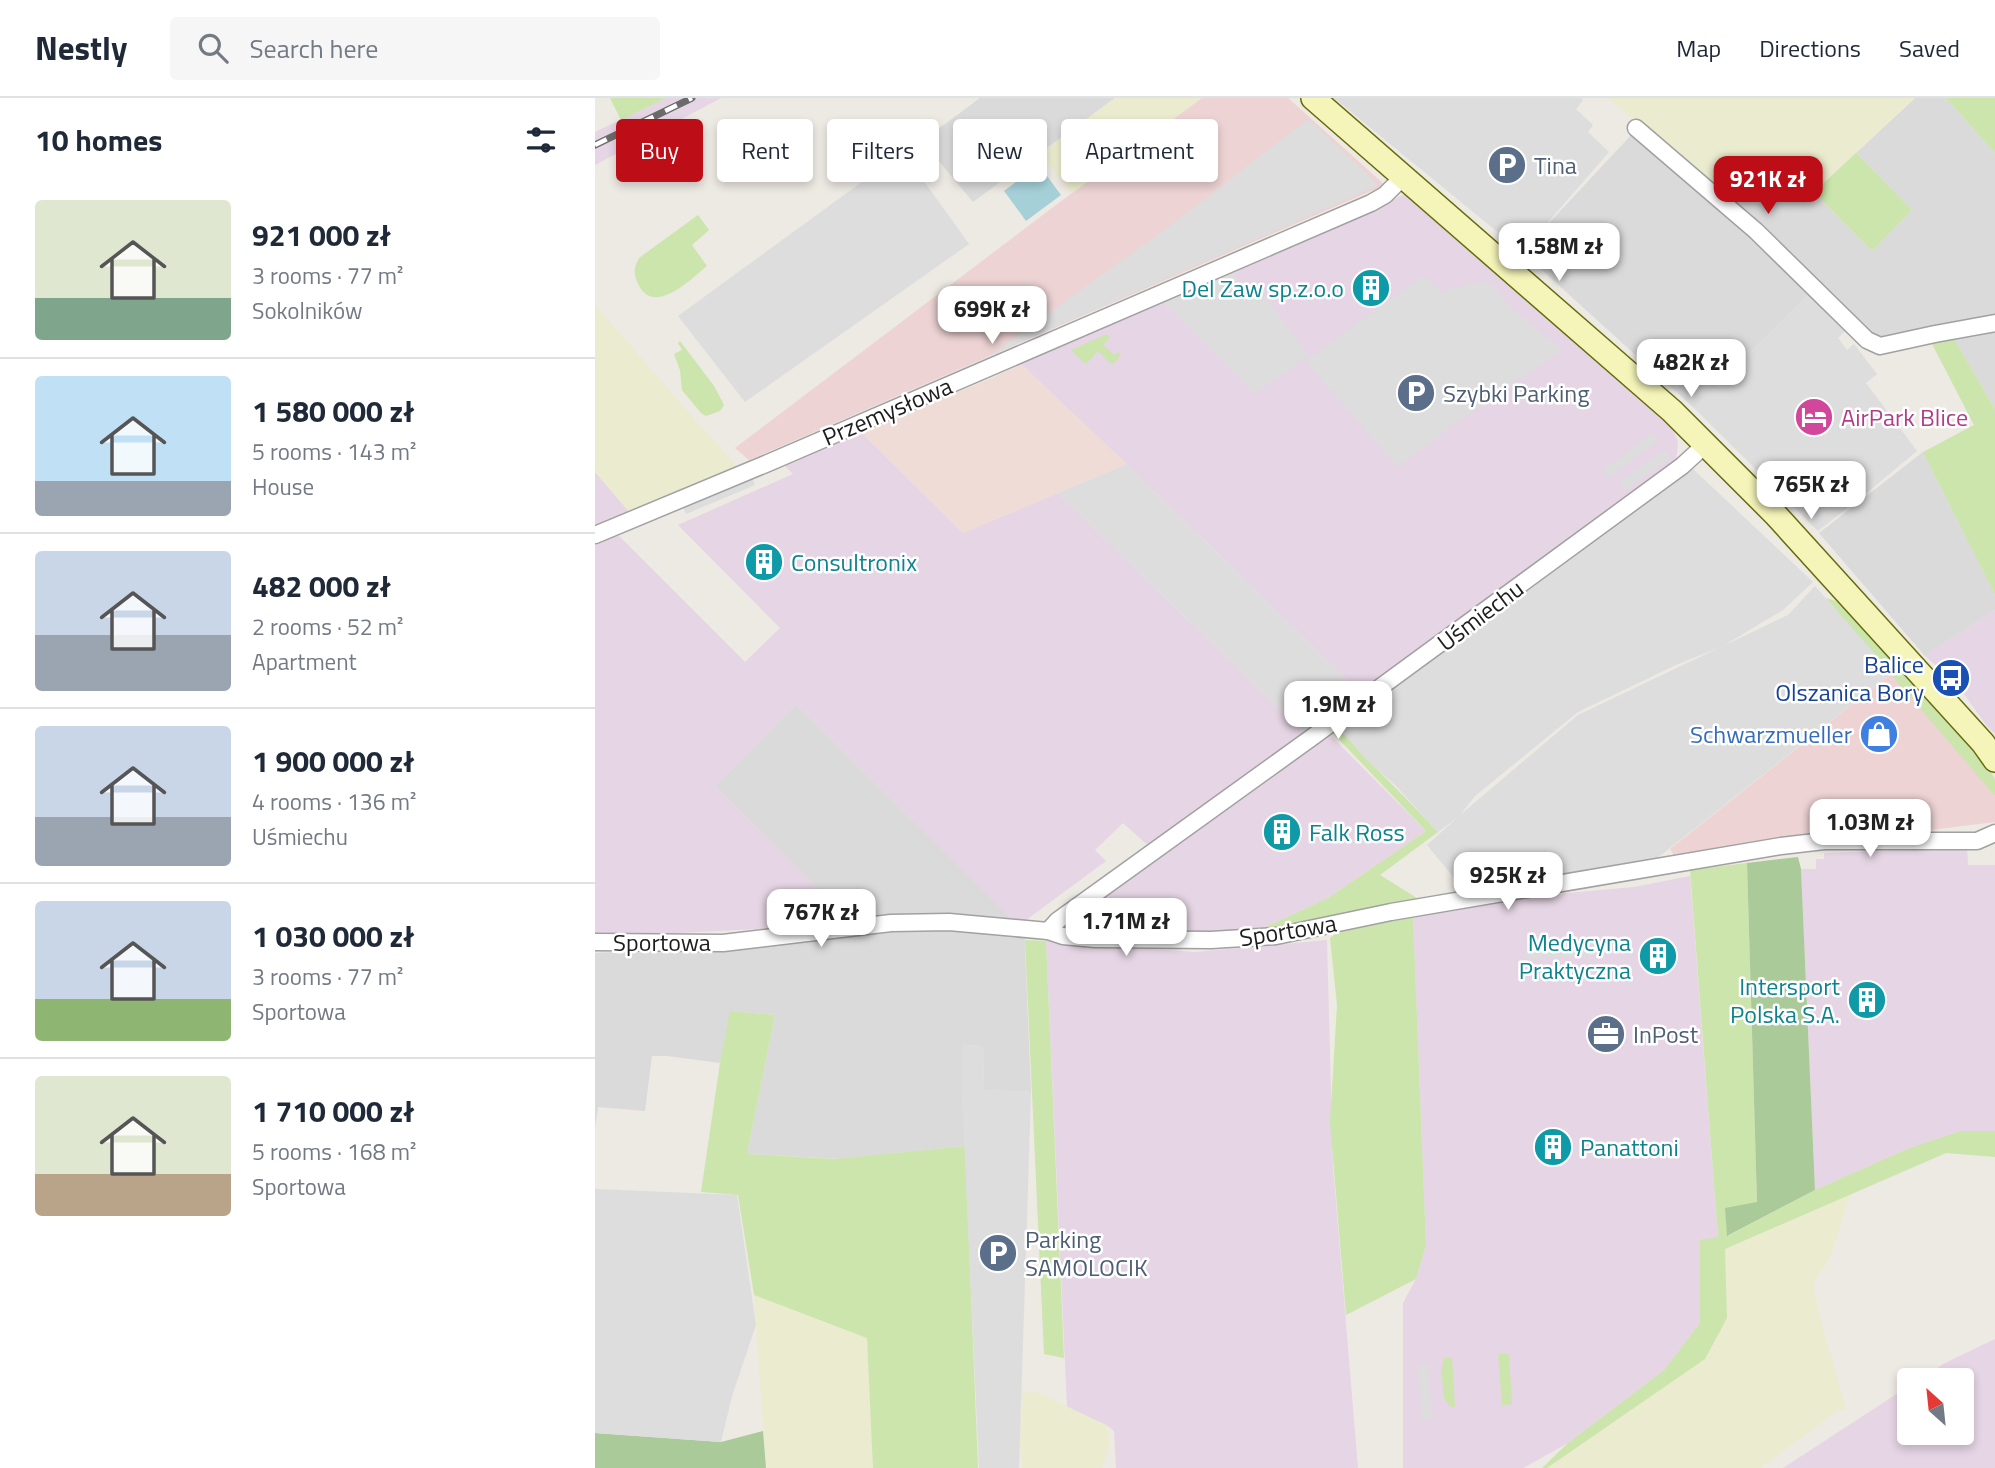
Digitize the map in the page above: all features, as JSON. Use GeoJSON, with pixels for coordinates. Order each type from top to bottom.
{"type":"FeatureCollection","features":[{"type":"Feature","properties":{"kind":"main road"},"geometry":{"type":"LineString","coordinates":[[1313,98],[1672,411],[1775,514],[1994,757]]}},
{"type":"Feature","properties":{"kind":"street"},"geometry":{"type":"LineString","coordinates":[[1636,128],[1756,231],[1867,340],[1880,346],[1995,323]]}},
{"type":"Feature","properties":{"kind":"street","name":"Przemysłowa"},"geometry":{"type":"LineString","coordinates":[[595,535],[1371,203],[1385,195],[1403,177]]}},
{"type":"Feature","properties":{"kind":"street","name":"Uśmiechu"},"geometry":{"type":"LineString","coordinates":[[1048,931],[1056,921],[1682,466],[1706,444]]}},
{"type":"Feature","properties":{"kind":"street","name":"Sportowa"},"geometry":{"type":"LineString","coordinates":[[595,942],[723,943],[891,923],[949,922],[1048,931],[1063,936],[1095,939],[1210,940],[1276,936],[1391,912],[1781,846],[1824,841],[1977,841],[1995,833]]}},
{"type":"Feature","properties":{"kind":"street","name":"Sportowa"},"geometry":{"type":"LineString","coordinates":[[1977,841],[1995,847]]}},
{"type":"Feature","properties":{"kind":"shaded area"},"geometry":{"type":"Polygon","coordinates":[[[666,98],[721,98],[682,119],[622,119],[666,98]]]}},
{"type":"Feature","properties":{"kind":"shaded area"},"geometry":{"type":"Polygon","coordinates":[[[980,98],[1115,98],[1086,119],[1061,119],[1061,138],[1047,148],[1047,119],[953,119],[953,178],[939,161],[939,128],[980,98]]]}},
{"type":"Feature","properties":{"kind":"shaded area"},"geometry":{"type":"Polygon","coordinates":[[[1202,98],[1288,98],[1385,185],[749,460],[735,448],[1087,182],[1218,182],[1218,119],[1173,119],[1202,98]]]}},
{"type":"Feature","properties":{"kind":"shaded area","name":"Tina"},"geometry":{"type":"Polygon","coordinates":[[[1334,98],[1581,98],[1583,100],[1576,109],[1593,125],[1588,132],[1609,152],[1522,252],[1334,98]]]}},
{"type":"Feature","properties":{"kind":"shaded area"},"geometry":{"type":"Polygon","coordinates":[[[1915,98],[1946,98],[1995,153],[1995,319],[1878,343],[1735,203],[1779,157],[1872,251],[1912,210],[1856,153],[1915,98]]]}},
{"type":"Feature","properties":{"kind":"shaded area"},"geometry":{"type":"Polygon","coordinates":[[[1308,119],[1379,185],[989,356],[1171,225],[1308,119]]]}},
{"type":"Feature","properties":{"kind":"shaded area"},"geometry":{"type":"Polygon","coordinates":[[[616,122],[616,154],[595,165],[595,132],[616,122]]]}},
{"type":"Feature","properties":{"kind":"shaded area"},"geometry":{"type":"Polygon","coordinates":[[[1634,132],[1756,236],[1811,292],[1694,408],[1522,252],[1634,132]]]}},
{"type":"Feature","properties":{"kind":"shaded area"},"geometry":{"type":"Polygon","coordinates":[[[862,182],[925,182],[969,244],[745,402],[678,316],[862,182]]]}},
{"type":"Feature","properties":{"kind":"shaded area"},"geometry":{"type":"Polygon","coordinates":[[[956,182],[1000,182],[973,202],[956,182]]]}},
{"type":"Feature","properties":{"kind":"shaded area"},"geometry":{"type":"Polygon","coordinates":[[[1405,194],[1672,427],[1678,442],[1676,463],[1359,692],[1021,364],[1161,299],[1261,291],[1241,292],[1232,269],[1405,194]]]}},
{"type":"Feature","properties":{"kind":"shaded area"},"geometry":{"type":"Polygon","coordinates":[[[1232,269],[1241,292],[1261,291],[1309,356],[1255,393],[1161,299],[1232,269]]]}},
{"type":"Feature","properties":{"kind":"shaded area","name":"Szybki Parking"},"geometry":{"type":"Polygon","coordinates":[[[1424,275],[1441,292],[1484,280],[1507,304],[1562,350],[1453,425],[1398,467],[1305,361],[1424,275]]]}},
{"type":"Feature","properties":{"kind":"shaded area"},"geometry":{"type":"Polygon","coordinates":[[[1811,292],[1845,331],[1838,338],[1847,350],[1854,344],[1877,374],[1866,383],[1917,451],[1818,531],[1694,408],[1811,292]]]}},
{"type":"Feature","properties":{"kind":"shaded area"},"geometry":{"type":"Polygon","coordinates":[[[1995,332],[1995,409],[1954,339],[1995,332]]]}},
{"type":"Feature","properties":{"kind":"shaded area"},"geometry":{"type":"Polygon","coordinates":[[[1021,364],[1127,464],[963,533],[861,432],[1021,364]]]}},
{"type":"Feature","properties":{"kind":"shaded area"},"geometry":{"type":"Polygon","coordinates":[[[861,432],[963,533],[1058,493],[1304,733],[1151,848],[1123,823],[1095,850],[1106,861],[1018,926],[796,704],[715,786],[850,921],[757,929],[595,937],[595,543],[617,534],[745,662],[780,628],[678,525],[793,474],[783,464],[861,432]]]}},
{"type":"Feature","properties":{"kind":"shaded area"},"geometry":{"type":"Polygon","coordinates":[[[1653,432],[1659,440],[1608,478],[1602,470],[1653,432]]]}},
{"type":"Feature","properties":{"kind":"shaded area"},"geometry":{"type":"Polygon","coordinates":[[[1665,449],[1671,458],[1625,490],[1619,482],[1665,449]]]}},
{"type":"Feature","properties":{"kind":"shaded area"},"geometry":{"type":"Polygon","coordinates":[[[1923,452],[1995,595],[1995,610],[1925,656],[1819,533],[1923,452]]]}},
{"type":"Feature","properties":{"kind":"shaded area"},"geometry":{"type":"Polygon","coordinates":[[[1127,464],[1359,692],[1304,733],[1058,493],[1127,464]]]}},
{"type":"Feature","properties":{"kind":"shaded area"},"geometry":{"type":"Polygon","coordinates":[[[1693,469],[1813,582],[1783,610],[1723,646],[1788,615],[1815,586],[1892,673],[1656,859],[1465,891],[1427,845],[1458,817],[1438,832],[1337,726],[1693,469]],[[1722,646],[1578,712],[1475,796],[1460,815],[1578,715],[1722,646]]]}},
{"type":"Feature","properties":{"kind":"shaded area"},"geometry":{"type":"Polygon","coordinates":[[[595,472],[630,513],[595,528],[595,472]]]}},
{"type":"Feature","properties":{"kind":"shaded area"},"geometry":{"type":"Polygon","coordinates":[[[752,477],[755,485],[686,514],[682,506],[752,477]]]}},
{"type":"Feature","properties":{"kind":"shaded area"},"geometry":{"type":"Polygon","coordinates":[[[1995,610],[1995,734],[1956,683],[1925,656],[1995,610]]]}},
{"type":"Feature","properties":{"kind":"shaded area","name":"Schwarzmueller"},"geometry":{"type":"Polygon","coordinates":[[[1892,673],[1995,796],[1995,822],[1930,830],[1840,831],[1765,841],[1676,858],[1670,849],[1892,673]]]}},
{"type":"Feature","properties":{"kind":"shaded area"},"geometry":{"type":"Polygon","coordinates":[[[796,704],[1018,925],[1024,923],[1031,1092],[984,1090],[983,1046],[962,1045],[965,1146],[842,1159],[747,1154],[775,1015],[731,1011],[720,1063],[652,1056],[645,1111],[598,1107],[595,1129],[595,953],[776,944],[772,928],[849,921],[715,786],[796,704]]]}},
{"type":"Feature","properties":{"kind":"shaded area"},"geometry":{"type":"Polygon","coordinates":[[[1328,733],[1426,831],[1328,898],[1255,932],[1186,931],[1159,927],[1136,928],[1131,935],[1085,931],[1074,917],[1328,733]]]}},
{"type":"Feature","properties":{"kind":"shaded area"},"geometry":{"type":"Polygon","coordinates":[[[1967,848],[1968,865],[1995,865],[1995,1131],[1960,1131],[1907,1149],[1815,1190],[1801,869],[1816,869],[1816,859],[1824,859],[1824,853],[1967,848]]]}},
{"type":"Feature","properties":{"kind":"shaded area"},"geometry":{"type":"Polygon","coordinates":[[[1690,876],[1718,1238],[1700,1241],[1700,1323],[1664,1370],[1568,1443],[1523,1468],[1403,1468],[1403,1303],[1416,1279],[1426,1245],[1413,917],[1524,897],[1634,887],[1690,876]]]}},
{"type":"Feature","properties":{"kind":"shaded area"},"geometry":{"type":"Polygon","coordinates":[[[1327,940],[1333,1167],[1358,1468],[1116,1468],[1114,1431],[1067,1407],[1046,941],[1195,952],[1327,940]]]}},
{"type":"Feature","properties":{"kind":"shaded area"},"geometry":{"type":"Polygon","coordinates":[[[1593,946],[1594,955],[1525,959],[1525,949],[1593,946]]]}},
{"type":"Feature","properties":{"kind":"shaded area","name":"Parking SAMOLOCIK"},"geometry":{"type":"Polygon","coordinates":[[[962,1045],[983,1046],[984,1090],[1031,1092],[1019,1468],[979,1468],[962,1045]]]}},
{"type":"Feature","properties":{"kind":"shaded area"},"geometry":{"type":"Polygon","coordinates":[[[595,1189],[737,1195],[756,1325],[732,1396],[721,1442],[595,1433],[595,1189]]]}},
{"type":"Feature","properties":{"kind":"shaded area"},"geometry":{"type":"Polygon","coordinates":[[[1995,1339],[1995,1468],[1783,1468],[1897,1394],[1897,1446],[1974,1446],[1974,1368],[1938,1368],[1995,1339]]]}},
{"type":"Feature","properties":{"kind":"shaded area"},"geometry":{"type":"Polygon","coordinates":[[[1428,1364],[1432,1419],[1422,1419],[1418,1365],[1428,1364]]]}},
{"type":"Feature","properties":{"kind":"green space"},"geometry":{"type":"Polygon","coordinates":[[[610,98],[666,98],[623,119],[620,119],[610,98]]]}},
{"type":"Feature","properties":{"kind":"green space"},"geometry":{"type":"Polygon","coordinates":[[[1115,98],[1202,98],[1173,119],[1087,119],[1115,98]]]}},
{"type":"Feature","properties":{"kind":"green space"},"geometry":{"type":"Polygon","coordinates":[[[1608,98],[1915,98],[1814,192],[1779,157],[1735,203],[1608,98]]]}},
{"type":"Feature","properties":{"kind":"green space"},"geometry":{"type":"Polygon","coordinates":[[[1946,98],[1995,98],[1995,153],[1946,98]]]}},
{"type":"Feature","properties":{"kind":"green space"},"geometry":{"type":"Polygon","coordinates":[[[1061,138],[1061,180],[1047,163],[1047,149],[1061,138]]]}},
{"type":"Feature","properties":{"kind":"green space"},"geometry":{"type":"Polygon","coordinates":[[[1856,153],[1912,210],[1872,251],[1814,192],[1856,153]]]}},
{"type":"Feature","properties":{"kind":"green space"},"geometry":{"type":"Polygon","coordinates":[[[1063,182],[1087,182],[1072,193],[1063,182]]]}},
{"type":"Feature","properties":{"kind":"green space"},"geometry":{"type":"Polygon","coordinates":[[[698,215],[709,230],[692,245],[707,266],[682,286],[663,296],[653,297],[645,293],[635,274],[639,258],[698,215]]]}},
{"type":"Feature","properties":{"kind":"green space"},"geometry":{"type":"Polygon","coordinates":[[[595,305],[739,469],[630,513],[595,472],[595,305]]]}},
{"type":"Feature","properties":{"kind":"green space"},"geometry":{"type":"Polygon","coordinates":[[[1107,334],[1110,337],[1103,345],[1114,355],[1118,352],[1121,355],[1113,364],[1098,351],[1086,364],[1071,350],[1107,334]]]}},
{"type":"Feature","properties":{"kind":"green space"},"geometry":{"type":"Polygon","coordinates":[[[1954,339],[1995,409],[1995,595],[1923,452],[1974,425],[1931,342],[1954,339]]]}},
{"type":"Feature","properties":{"kind":"green space"},"geometry":{"type":"Polygon","coordinates":[[[680,341],[714,386],[724,405],[720,411],[706,416],[682,390],[680,370],[674,354],[682,350],[678,343],[680,341]]]}},
{"type":"Feature","properties":{"kind":"green space"},"geometry":{"type":"Polygon","coordinates":[[[1826,598],[1839,602],[1989,769],[1995,779],[1995,796],[1826,598]]]}},
{"type":"Feature","properties":{"kind":"green space"},"geometry":{"type":"Polygon","coordinates":[[[1337,726],[1438,832],[1380,875],[1420,900],[1255,932],[1328,898],[1426,831],[1331,731],[1337,726]]]}},
{"type":"Feature","properties":{"kind":"green space"},"geometry":{"type":"Polygon","coordinates":[[[1798,857],[1801,869],[1815,1190],[1727,1236],[1725,1208],[1757,1202],[1747,863],[1798,857]]]}},
{"type":"Feature","properties":{"kind":"green space"},"geometry":{"type":"Polygon","coordinates":[[[1747,863],[1757,1202],[1728,1236],[1815,1190],[1907,1149],[1960,1131],[1995,1131],[1995,1157],[1946,1153],[1725,1249],[1727,1318],[1705,1359],[1547,1468],[1542,1468],[1568,1443],[1664,1370],[1700,1323],[1700,1240],[1718,1237],[1690,870],[1747,863]]]}},
{"type":"Feature","properties":{"kind":"green space"},"geometry":{"type":"Polygon","coordinates":[[[1413,917],[1426,1245],[1416,1279],[1346,1315],[1330,1122],[1337,1005],[1330,938],[1339,931],[1413,917]]]}},
{"type":"Feature","properties":{"kind":"green space"},"geometry":{"type":"Polygon","coordinates":[[[1025,940],[1046,941],[1064,1358],[1044,1354],[1025,940]]]}},
{"type":"Feature","properties":{"kind":"green space"},"geometry":{"type":"Polygon","coordinates":[[[730,1011],[775,1015],[747,1154],[837,1159],[965,1146],[978,1468],[873,1468],[867,1338],[754,1295],[738,1195],[701,1192],[730,1011]]]}},
{"type":"Feature","properties":{"kind":"green space"},"geometry":{"type":"Polygon","coordinates":[[[1850,1195],[1830,1257],[1813,1284],[1846,1409],[1836,1412],[1760,1468],[1547,1468],[1605,1427],[1727,1318],[1725,1249],[1850,1195]]]}},
{"type":"Feature","properties":{"kind":"green space"},"geometry":{"type":"Polygon","coordinates":[[[754,1295],[867,1338],[873,1468],[766,1468],[754,1295]]]}},
{"type":"Feature","properties":{"kind":"green space"},"geometry":{"type":"Polygon","coordinates":[[[1498,1354],[1509,1354],[1512,1404],[1502,1405],[1498,1354]]]}},
{"type":"Feature","properties":{"kind":"green space"},"geometry":{"type":"Polygon","coordinates":[[[1452,1357],[1455,1407],[1451,1407],[1444,1398],[1441,1367],[1443,1358],[1452,1357]]]}},
{"type":"Feature","properties":{"kind":"green space"},"geometry":{"type":"Polygon","coordinates":[[[1023,1391],[1039,1393],[1108,1426],[1109,1447],[1101,1468],[1022,1468],[1020,1443],[1023,1391]]]}},
{"type":"Feature","properties":{"kind":"green space"},"geometry":{"type":"Polygon","coordinates":[[[763,1431],[766,1468],[595,1468],[595,1433],[721,1442],[763,1431]]]}},
{"type":"Feature","properties":{"kind":"water"},"geometry":{"type":"Polygon","coordinates":[[[1047,176],[1061,195],[1026,221],[1004,191],[1016,182],[1047,182],[1047,176]]]}},
{"type":"Feature","properties":{"kind":"railway"},"geometry":{"type":"LineString","coordinates":[[595,145],[692,98]]}},
{"type":"Feature","properties":{"kind":"place","name":"Tina"},"geometry":{"type":"Point","coordinates":[1507,165]}},
{"type":"Feature","properties":{"kind":"place","name":"Del Zaw sp.z.o.o"},"geometry":{"type":"Point","coordinates":[1371,288]}},
{"type":"Feature","properties":{"kind":"place","name":"Szybki Parking"},"geometry":{"type":"Point","coordinates":[1416,393]}},
{"type":"Feature","properties":{"kind":"place","name":"AirPark Blice"},"geometry":{"type":"Point","coordinates":[1814,417]}},
{"type":"Feature","properties":{"kind":"place","name":"Consultronix"},"geometry":{"type":"Point","coordinates":[764,562]}},
{"type":"Feature","properties":{"kind":"place","name":"Balice Olszanica Bory"},"geometry":{"type":"Point","coordinates":[1951,678]}},
{"type":"Feature","properties":{"kind":"place","name":"Schwarzmueller"},"geometry":{"type":"Point","coordinates":[1879,734]}},
{"type":"Feature","properties":{"kind":"place","name":"Falk Ross"},"geometry":{"type":"Point","coordinates":[1282,832]}},
{"type":"Feature","properties":{"kind":"place","name":"Medycyna Praktyczna"},"geometry":{"type":"Point","coordinates":[1658,956]}},
{"type":"Feature","properties":{"kind":"place","name":"Intersport Polska S.A."},"geometry":{"type":"Point","coordinates":[1867,1000]}},
{"type":"Feature","properties":{"kind":"place","name":"InPost"},"geometry":{"type":"Point","coordinates":[1606,1034]}},
{"type":"Feature","properties":{"kind":"place","name":"Panattoni"},"geometry":{"type":"Point","coordinates":[1553,1147]}},
{"type":"Feature","properties":{"kind":"place","name":"Parking SAMOLOCIK"},"geometry":{"type":"Point","coordinates":[998,1253]}}]}
